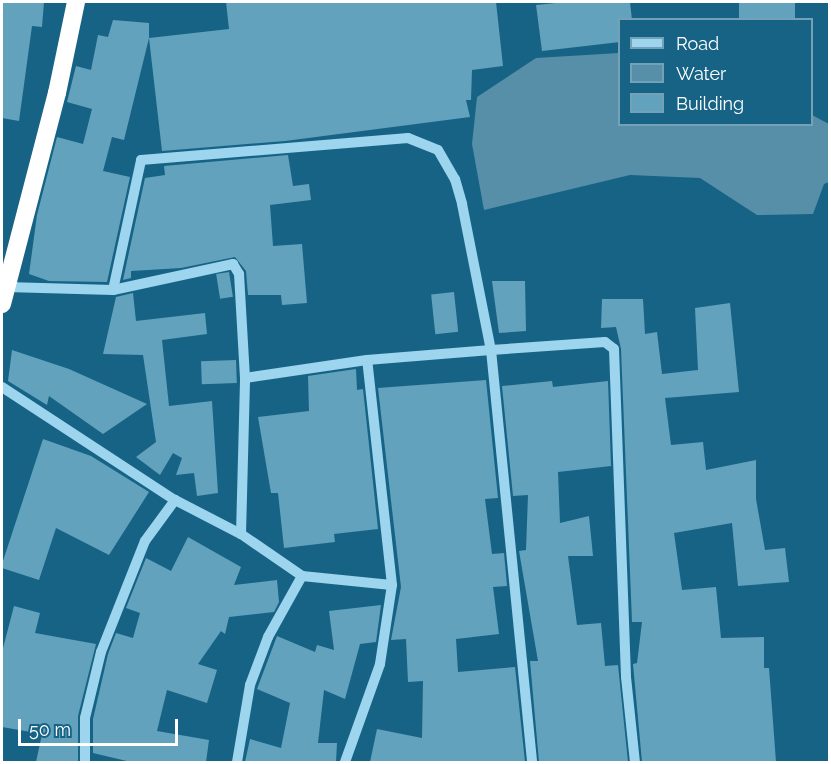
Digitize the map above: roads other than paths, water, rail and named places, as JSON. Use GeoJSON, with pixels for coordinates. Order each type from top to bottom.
{"type":"FeatureCollection","features":[{"type":"Feature","properties":{"kind":"highway"},"geometry":{"type":"LineString","coordinates":[[4,295],[57,93],[76,2]]}},
{"type":"Feature","properties":{"kind":"street"},"geometry":{"type":"LineString","coordinates":[[113,290],[141,160],[408,138],[438,150],[455,179],[491,350],[532,762]]}},
{"type":"Feature","properties":{"kind":"street"},"geometry":{"type":"LineString","coordinates":[[4,295],[113,290],[232,264],[237,267],[245,378],[241,534]]}},
{"type":"Feature","properties":{"kind":"street"},"geometry":{"type":"LineString","coordinates":[[245,378],[371,359],[605,342],[614,349],[626,677],[635,762]]}},
{"type":"Feature","properties":{"kind":"street"},"geometry":{"type":"LineString","coordinates":[[345,762],[380,664],[392,585],[371,359]]}},
{"type":"Feature","properties":{"kind":"street"},"geometry":{"type":"LineString","coordinates":[[2,387],[175,500],[241,534],[302,576],[392,585]]}},
{"type":"Feature","properties":{"kind":"street"},"geometry":{"type":"LineString","coordinates":[[85,762],[85,717],[101,652],[145,541],[175,500]]}},
{"type":"Feature","properties":{"kind":"street"},"geometry":{"type":"LineString","coordinates":[[237,762],[250,685],[268,638],[302,576]]}},
{"type":"Feature","properties":{"kind":"water"},"geometry":{"type":"Polygon","coordinates":[[[618,53],[618,126],[813,126],[813,116],[829,124],[829,182],[824,184],[813,214],[757,215],[700,178],[630,175],[484,210],[472,144],[477,97],[536,58],[618,53]]]}}]}
